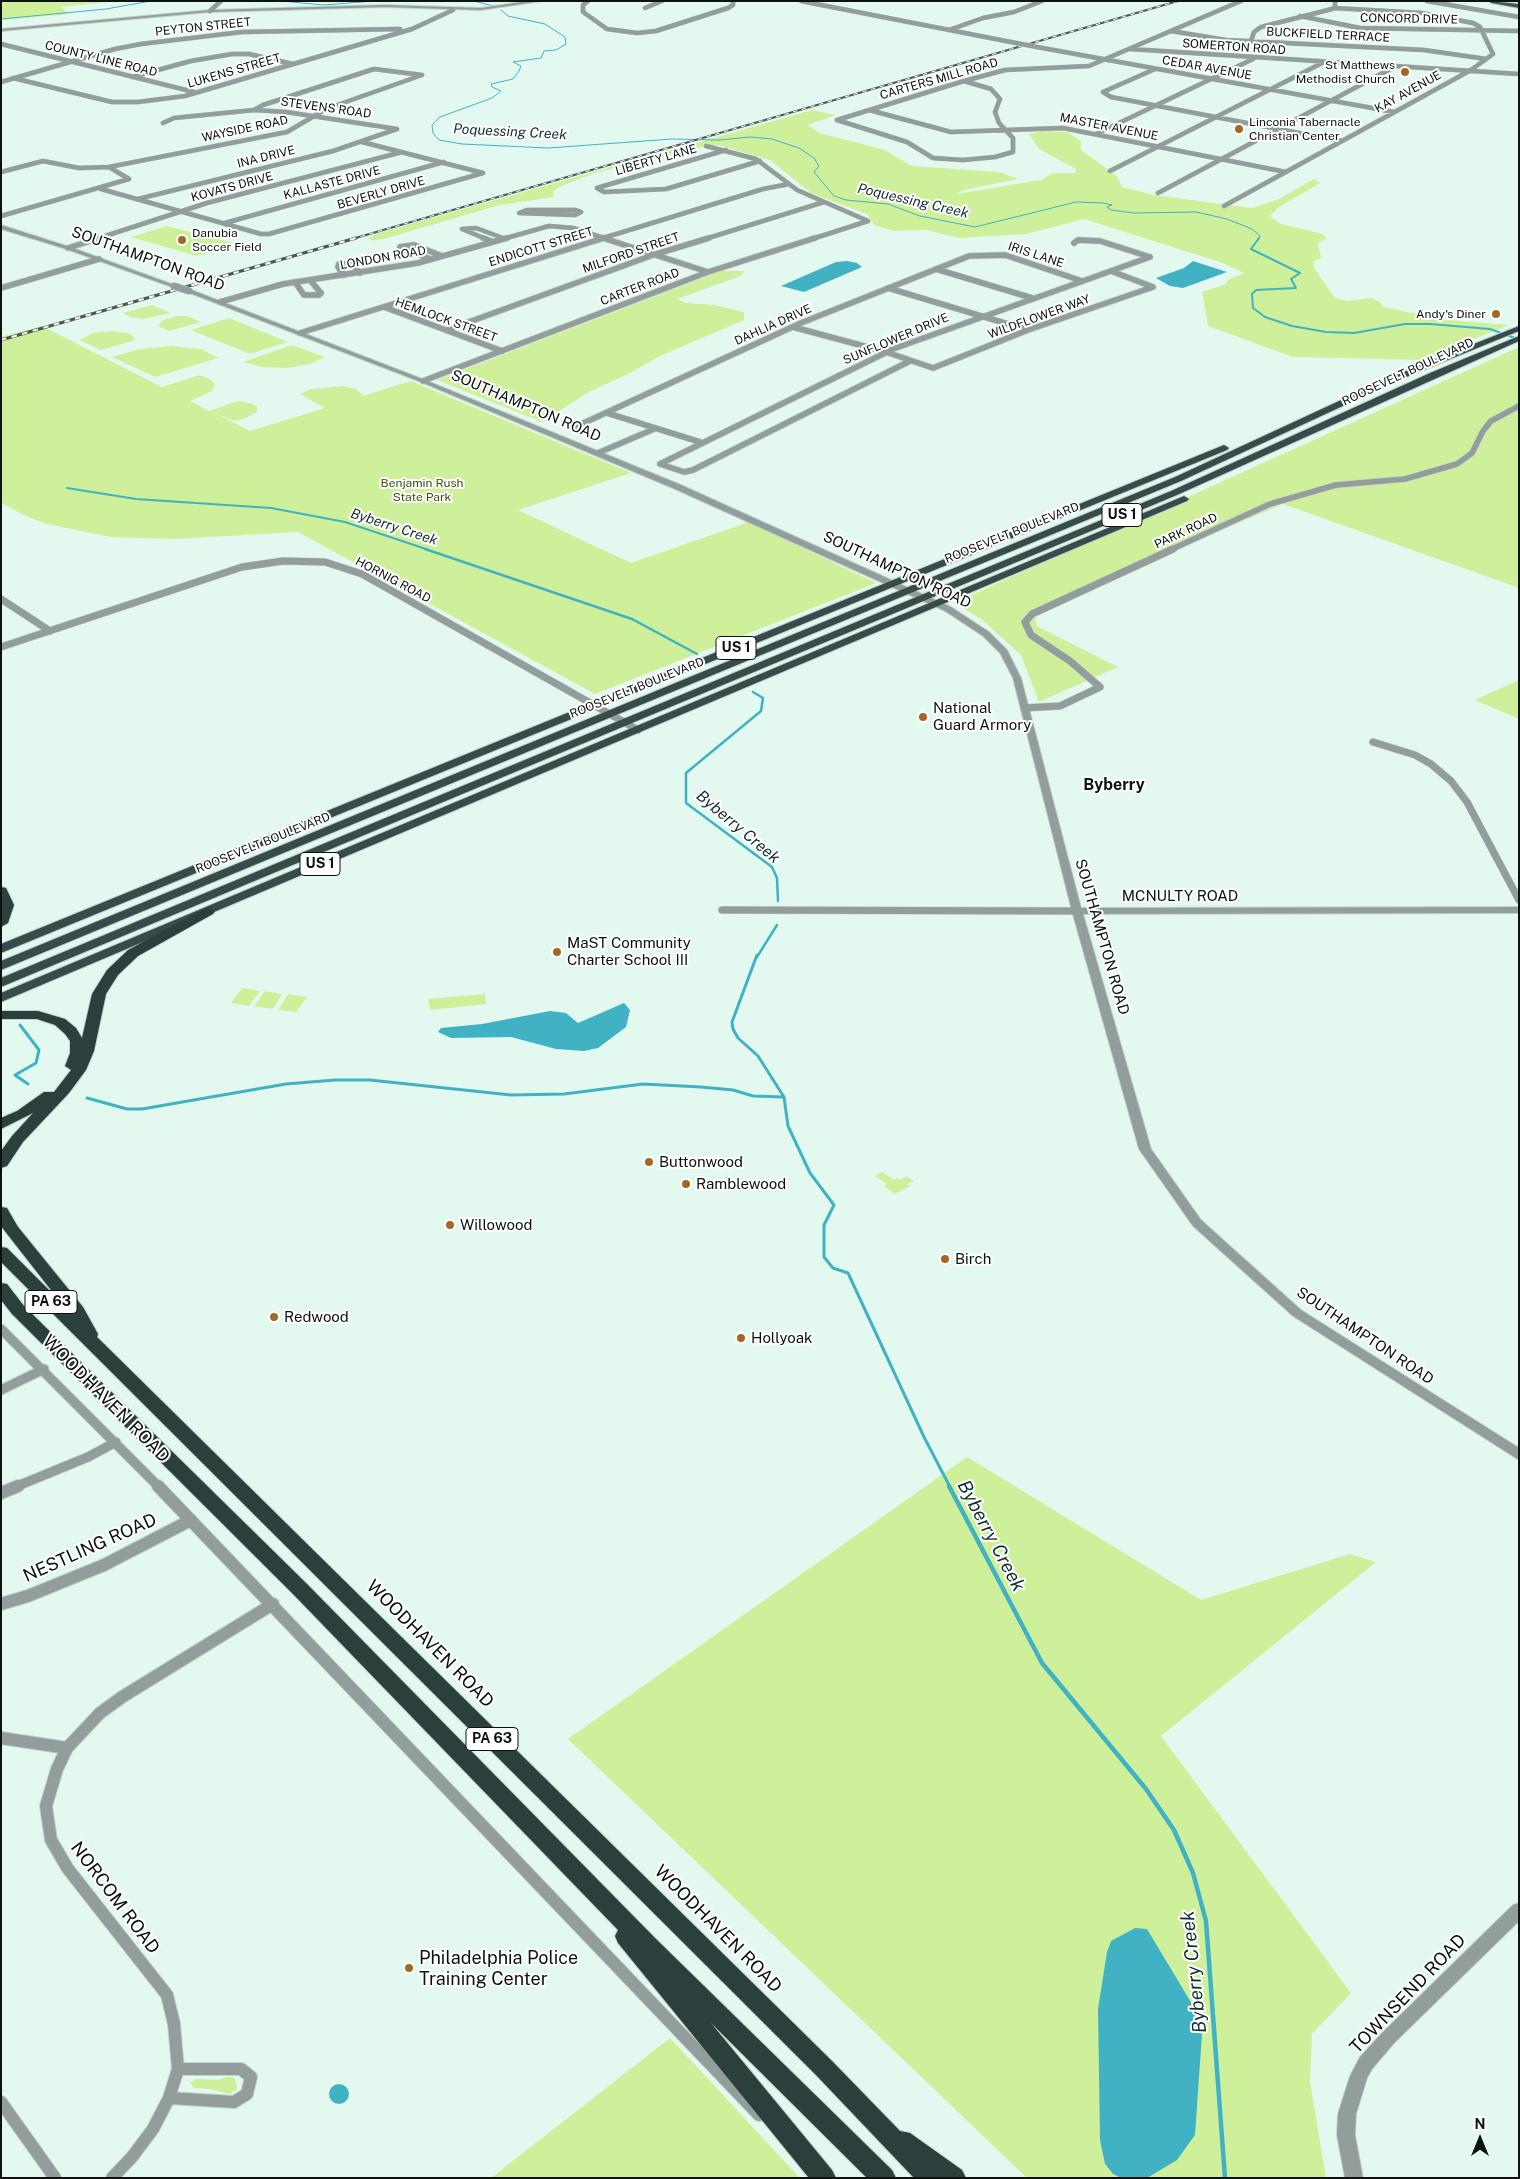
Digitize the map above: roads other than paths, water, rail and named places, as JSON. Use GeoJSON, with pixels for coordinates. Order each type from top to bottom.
{"type":"FeatureCollection","features":[{"type":"Feature","properties":{"kind":"highway","name":"ROOSEVELT BOULEVARD"},"geometry":{"type":"LineString","coordinates":[[1,966],[1178,479],[1364,393],[1519,328]]}},
{"type":"Feature","properties":{"kind":"highway","name":"ROOSEVELT BOULEVARD"},"geometry":{"type":"LineString","coordinates":[[1,983],[1188,487],[1426,378],[1519,338]]}},
{"type":"Feature","properties":{"kind":"highway","name":"ROOSEVELT BOULEVARD"},"geometry":{"type":"LineString","coordinates":[[1,949],[1309,413],[1364,393]]}},
{"type":"Feature","properties":{"kind":"highway","name":"ROOSEVELT BOULEVARD"},"geometry":{"type":"LineString","coordinates":[[1,998],[1183,499],[1275,455],[1318,429]]}},
{"type":"Feature","properties":{"kind":"highway"},"geometry":{"type":"LineString","coordinates":[[650,683],[744,659]]}},
{"type":"Feature","properties":{"kind":"highway"},"geometry":{"type":"LineString","coordinates":[[706,701],[761,666]]}},
{"type":"Feature","properties":{"kind":"highway"},"geometry":{"type":"LineString","coordinates":[[1,891],[7,905],[1,922]]}},
{"type":"Feature","properties":{"kind":"highway"},"geometry":{"type":"LineString","coordinates":[[1,1163],[17,1139],[64,1090],[79,1070],[87,1051],[100,994],[112,973],[143,948],[208,911]]}},
{"type":"Feature","properties":{"kind":"highway"},"geometry":{"type":"LineString","coordinates":[[1,988],[74,968]]}},
{"type":"Feature","properties":{"kind":"highway"},"geometry":{"type":"LineString","coordinates":[[1,1015],[29,1015],[53,1019],[71,1031],[77,1047],[71,1069],[56,1088],[35,1106],[1,1124]]}},
{"type":"Feature","properties":{"kind":"highway"},"geometry":{"type":"LineString","coordinates":[[1,1212],[12,1230],[77,1311],[101,1352]]}},
{"type":"Feature","properties":{"kind":"highway","name":"WOODHAVEN ROAD"},"geometry":{"type":"LineString","coordinates":[[1,1252],[824,2068],[930,2178]]}},
{"type":"Feature","properties":{"kind":"highway","name":"WOODHAVEN ROAD"},"geometry":{"type":"LineString","coordinates":[[1,1288],[18,1310],[300,1589],[565,1861],[884,2178]]}},
{"type":"Feature","properties":{"kind":"highway","name":"PA 63"},"geometry":{"type":"LineString","coordinates":[[1,1298],[18,1310]]}},
{"type":"Feature","properties":{"kind":"highway"},"geometry":{"type":"LineString","coordinates":[[565,1861],[824,2178]]}},
{"type":"Feature","properties":{"kind":"highway"},"geometry":{"type":"LineString","coordinates":[[882,2128],[922,2153],[954,2178]]}},
{"type":"Feature","properties":{"kind":"main road"},"geometry":{"type":"LineString","coordinates":[[1491,1],[1517,4]]}},
{"type":"Feature","properties":{"kind":"main road"},"geometry":{"type":"LineString","coordinates":[[1503,1],[1517,4]]}},
{"type":"Feature","properties":{"kind":"street"},"geometry":{"type":"LineString","coordinates":[[210,11],[221,1]]}},
{"type":"Feature","properties":{"kind":"street"},"geometry":{"type":"LineString","coordinates":[[1,30],[210,11],[385,6],[453,10],[494,9],[540,1]]}},
{"type":"Feature","properties":{"kind":"street"},"geometry":{"type":"LineString","coordinates":[[588,1],[583,5],[583,12],[607,29],[618,32],[642,33],[656,31],[728,8],[733,5],[733,1]]}},
{"type":"Feature","properties":{"kind":"street"},"geometry":{"type":"LineString","coordinates":[[645,8],[662,1]]}},
{"type":"Feature","properties":{"kind":"street"},"geometry":{"type":"LineString","coordinates":[[801,1],[949,30],[983,18],[1014,12],[1042,1]]}},
{"type":"Feature","properties":{"kind":"street"},"geometry":{"type":"LineString","coordinates":[[1104,60],[1241,1]]}},
{"type":"Feature","properties":{"kind":"street"},"geometry":{"type":"LineString","coordinates":[[1334,8],[1335,1]]}},
{"type":"Feature","properties":{"kind":"street"},"geometry":{"type":"LineString","coordinates":[[1427,1],[1519,17]]}},
{"type":"Feature","properties":{"kind":"street"},"geometry":{"type":"LineString","coordinates":[[1251,41],[1254,32],[1261,27],[1334,8],[1428,14],[1473,23],[1482,30],[1493,54],[1486,59]]}},
{"type":"Feature","properties":{"kind":"street","name":"LUKENS STREET"},"geometry":{"type":"LineString","coordinates":[[13,78],[112,102],[138,102],[196,93],[412,29],[430,18],[453,10]]}},
{"type":"Feature","properties":{"kind":"street","name":"CONCORD DRIVE"},"geometry":{"type":"LineString","coordinates":[[1300,16],[1360,28],[1425,31],[1519,31]]}},
{"type":"Feature","properties":{"kind":"street","name":"PEYTON STREET"},"geometry":{"type":"LineString","coordinates":[[1,82],[127,46],[238,33],[412,29]]}},
{"type":"Feature","properties":{"kind":"street","name":"CEDAR AVENUE"},"geometry":{"type":"LineString","coordinates":[[949,30],[1394,112]]}},
{"type":"Feature","properties":{"kind":"street","name":"BUCKFIELD TERRACE"},"geometry":{"type":"LineString","coordinates":[[1170,31],[1221,39],[1430,50],[1486,59]]}},
{"type":"Feature","properties":{"kind":"street","name":"COUNTY LINE ROAD"},"geometry":{"type":"LineString","coordinates":[[1,44],[196,93]]}},
{"type":"Feature","properties":{"kind":"street","name":"SOMERTON ROAD"},"geometry":{"type":"LineString","coordinates":[[1129,49],[1254,59],[1519,74]]}},
{"type":"Feature","properties":{"kind":"street"},"geometry":{"type":"LineString","coordinates":[[132,77],[181,63],[232,54],[249,54],[294,64]]}},
{"type":"Feature","properties":{"kind":"street"},"geometry":{"type":"LineString","coordinates":[[1096,134],[1254,59]]}},
{"type":"Feature","properties":{"kind":"street","name":"KAY AVENUE"},"geometry":{"type":"LineString","coordinates":[[1224,206],[1472,70],[1486,59]]}},
{"type":"Feature","properties":{"kind":"street","name":"CARTERS MILL ROAD"},"geometry":{"type":"LineString","coordinates":[[868,110],[1005,70],[1081,67],[1104,60]]}},
{"type":"Feature","properties":{"kind":"street"},"geometry":{"type":"LineString","coordinates":[[1110,171],[1324,62]]}},
{"type":"Feature","properties":{"kind":"street"},"geometry":{"type":"LineString","coordinates":[[1158,192],[1396,66]]}},
{"type":"Feature","properties":{"kind":"street","name":"WAYSIDE ROAD"},"geometry":{"type":"LineString","coordinates":[[1,172],[46,161],[80,168],[109,167],[287,132],[326,109],[422,74],[374,69],[263,104],[254,110]]}},
{"type":"Feature","properties":{"kind":"street"},"geometry":{"type":"LineString","coordinates":[[1155,69],[1103,92],[1111,97],[1154,106],[1341,141]]}},
{"type":"Feature","properties":{"kind":"street"},"geometry":{"type":"LineString","coordinates":[[868,110],[839,119],[837,122],[907,142],[928,156],[940,159],[963,160],[1006,155],[1012,152],[1014,148],[1013,138],[999,123],[995,112],[1000,99],[991,89],[964,81]]}},
{"type":"Feature","properties":{"kind":"street","name":"STEVENS ROAD"},"geometry":{"type":"LineString","coordinates":[[163,123],[174,118],[254,110],[317,116],[397,129]]}},
{"type":"Feature","properties":{"kind":"street","name":"MASTER AVENUE"},"geometry":{"type":"LineString","coordinates":[[868,110],[951,132],[1053,127],[1286,172]]}},
{"type":"Feature","properties":{"kind":"street","name":"INA DRIVE"},"geometry":{"type":"LineString","coordinates":[[138,199],[362,142],[397,129]]}},
{"type":"Feature","properties":{"kind":"street"},"geometry":{"type":"LineString","coordinates":[[362,142],[444,162]]}},
{"type":"Feature","properties":{"kind":"street"},"geometry":{"type":"LineString","coordinates":[[706,146],[760,161],[789,184],[824,202]]}},
{"type":"Feature","properties":{"kind":"street","name":"LIBERTY LANE"},"geometry":{"type":"LineString","coordinates":[[726,150],[597,188],[602,191],[666,189],[760,161]]}},
{"type":"Feature","properties":{"kind":"street","name":"KOVATS DRIVE"},"geometry":{"type":"LineString","coordinates":[[68,248],[181,211],[402,152]]}},
{"type":"Feature","properties":{"kind":"street","name":"BEVERLY DRIVE"},"geometry":{"type":"LineString","coordinates":[[101,188],[261,234],[287,229],[483,173],[444,162]]}},
{"type":"Feature","properties":{"kind":"street","name":"KALLASTE DRIVE"},"geometry":{"type":"LineString","coordinates":[[225,223],[444,162]]}},
{"type":"Feature","properties":{"kind":"street"},"geometry":{"type":"LineString","coordinates":[[1,216],[129,179],[109,167]]}},
{"type":"Feature","properties":{"kind":"street","name":"ENDICOTT STREET"},"geometry":{"type":"LineString","coordinates":[[300,333],[763,189],[789,184]]}},
{"type":"Feature","properties":{"kind":"street","name":"CARTER ROAD"},"geometry":{"type":"LineString","coordinates":[[423,381],[708,272],[868,221],[824,202]]}},
{"type":"Feature","properties":{"kind":"street","name":"MILFORD STREET"},"geometry":{"type":"LineString","coordinates":[[447,330],[653,255],[824,202]]}},
{"type":"Feature","properties":{"kind":"street"},"geometry":{"type":"LineString","coordinates":[[527,210],[575,210],[581,212],[575,215],[550,215],[519,213],[527,210]]}},
{"type":"Feature","properties":{"kind":"street"},"geometry":{"type":"LineString","coordinates":[[549,226],[550,215]]}},
{"type":"Feature","properties":{"kind":"street","name":"LONDON ROAD"},"geometry":{"type":"LineString","coordinates":[[220,302],[295,282],[360,273],[430,260],[491,241],[549,226],[573,228],[708,272]]}},
{"type":"Feature","properties":{"kind":"street","name":"SOUTHAMPTON ROAD"},"geometry":{"type":"LineString","coordinates":[[1,228],[68,248],[220,302],[423,381],[692,493],[937,604],[971,622],[998,646],[1012,665],[1077,911],[1145,1149],[1197,1223],[1297,1313],[1519,1455]]}},
{"type":"Feature","properties":{"kind":"street"},"geometry":{"type":"LineString","coordinates":[[491,241],[462,229],[476,228],[503,238]]}},
{"type":"Feature","properties":{"kind":"street","name":"SUNFLOWER DRIVE"},"geometry":{"type":"LineString","coordinates":[[910,361],[693,470],[684,472],[660,464],[700,442],[886,352],[980,316],[1150,257],[1100,241],[1078,240],[1074,243]]}},
{"type":"Feature","properties":{"kind":"street"},"geometry":{"type":"LineString","coordinates":[[430,260],[400,247],[414,245],[442,256]]}},
{"type":"Feature","properties":{"kind":"street","name":"DAHLIA DRIVE"},"geometry":{"type":"LineString","coordinates":[[575,427],[608,414],[792,327],[969,256],[983,254]]}},
{"type":"Feature","properties":{"kind":"street","name":"IRIS LANE"},"geometry":{"type":"LineString","coordinates":[[983,254],[1004,255],[1082,281]]}},
{"type":"Feature","properties":{"kind":"street"},"geometry":{"type":"LineString","coordinates":[[1,288],[99,259]]}},
{"type":"Feature","properties":{"kind":"street"},"geometry":{"type":"LineString","coordinates":[[344,275],[338,267],[339,264],[352,264],[360,273]]}},
{"type":"Feature","properties":{"kind":"street"},"geometry":{"type":"LineString","coordinates":[[936,269],[1032,298]]}},
{"type":"Feature","properties":{"kind":"street"},"geometry":{"type":"LineString","coordinates":[[1111,271],[1152,285],[1153,287]]}},
{"type":"Feature","properties":{"kind":"street"},"geometry":{"type":"LineString","coordinates":[[295,282],[304,295],[319,295],[320,293],[310,280]]}},
{"type":"Feature","properties":{"kind":"street","name":"WILDFLOWER WAY"},"geometry":{"type":"LineString","coordinates":[[933,368],[1028,330],[1153,287]]}},
{"type":"Feature","properties":{"kind":"street"},"geometry":{"type":"LineString","coordinates":[[888,288],[1028,330]]}},
{"type":"Feature","properties":{"kind":"street","name":"HEMLOCK STREET"},"geometry":{"type":"LineString","coordinates":[[384,307],[502,351]]}},
{"type":"Feature","properties":{"kind":"street"},"geometry":{"type":"LineString","coordinates":[[792,327],[886,352],[933,368]]}},
{"type":"Feature","properties":{"kind":"street","name":"PARK ROAD"},"geometry":{"type":"LineString","coordinates":[[1024,708],[1060,706],[1100,686],[1070,661],[1031,635],[1026,628],[1025,622],[1032,614],[1270,504],[1328,487],[1405,479],[1457,464],[1472,453],[1483,431],[1491,421],[1519,406]]}},
{"type":"Feature","properties":{"kind":"street"},"geometry":{"type":"LineString","coordinates":[[608,414],[700,442]]}},
{"type":"Feature","properties":{"kind":"street"},"geometry":{"type":"LineString","coordinates":[[598,453],[654,428]]}},
{"type":"Feature","properties":{"kind":"street","name":"HORNIG ROAD"},"geometry":{"type":"LineString","coordinates":[[1,647],[242,567],[283,561],[325,562],[362,574],[638,730]]}},
{"type":"Feature","properties":{"kind":"street"},"geometry":{"type":"LineString","coordinates":[[1,599],[50,631]]}},
{"type":"Feature","properties":{"kind":"street"},"geometry":{"type":"LineString","coordinates":[[1373,742],[1415,755],[1431,764],[1451,781],[1468,802],[1519,900]]}},
{"type":"Feature","properties":{"kind":"street","name":"MCNULTY ROAD"},"geometry":{"type":"LineString","coordinates":[[722,910],[1519,910]]}},
{"type":"Feature","properties":{"kind":"street","name":"WOODHAVEN ROAD"},"geometry":{"type":"LineString","coordinates":[[1,1329],[44,1369],[116,1442],[819,2178]]}},
{"type":"Feature","properties":{"kind":"street"},"geometry":{"type":"LineString","coordinates":[[1,1390],[44,1369]]}},
{"type":"Feature","properties":{"kind":"street"},"geometry":{"type":"LineString","coordinates":[[1,1493],[81,1460],[116,1442]]}},
{"type":"Feature","properties":{"kind":"street","name":"NESTLING ROAD"},"geometry":{"type":"LineString","coordinates":[[1,1604],[28,1596],[104,1565],[191,1520]]}},
{"type":"Feature","properties":{"kind":"street","name":"NORCOM ROAD"},"geometry":{"type":"LineString","coordinates":[[112,2178],[132,2157],[153,2129],[169,2098],[178,2069],[174,2024],[167,1995],[68,1869],[51,1840],[46,1806],[57,1769],[68,1748],[88,1725],[122,1697],[272,1604]]}},
{"type":"Feature","properties":{"kind":"street"},"geometry":{"type":"LineString","coordinates":[[1,1738],[68,1748]]}},
{"type":"Feature","properties":{"kind":"street","name":"TOWNSEND ROAD"},"geometry":{"type":"LineString","coordinates":[[1354,2178],[1346,2135],[1348,2114],[1358,2076],[1366,2063],[1388,2038],[1519,1910]]}},
{"type":"Feature","properties":{"kind":"street"},"geometry":{"type":"LineString","coordinates":[[169,2098],[234,2102],[247,2094],[251,2077],[241,2070],[178,2069]]}},
{"type":"Feature","properties":{"kind":"street"},"geometry":{"type":"LineString","coordinates":[[1,2102],[55,2178]]}},
{"type":"Feature","properties":{"kind":"water"},"geometry":{"type":"Polygon","coordinates":[[[847,261],[857,263],[862,267],[804,292],[781,286],[836,262],[847,261]]]}},
{"type":"Feature","properties":{"kind":"water"},"geometry":{"type":"Polygon","coordinates":[[[1193,261],[1227,272],[1183,288],[1170,286],[1156,278],[1184,268],[1193,261]]]}},
{"type":"Feature","properties":{"kind":"water"},"geometry":{"type":"Polygon","coordinates":[[[624,1003],[630,1010],[626,1027],[598,1048],[584,1051],[556,1049],[511,1037],[451,1038],[438,1032],[441,1028],[482,1024],[550,1011],[566,1013],[578,1023],[624,1003]]]}},
{"type":"Feature","properties":{"kind":"water"},"geometry":{"type":"Polygon","coordinates":[[[1135,1928],[1147,1929],[1195,2009],[1202,2034],[1195,2135],[1177,2160],[1147,2178],[1121,2178],[1113,2174],[1105,2164],[1100,2140],[1098,2009],[1107,1952],[1111,1941],[1135,1928]]]}},
{"type":"Feature","properties":{"kind":"water"},"geometry":{"type":"Polygon","coordinates":[[[339,2084],[346,2087],[349,2094],[346,2101],[339,2104],[332,2101],[329,2094],[332,2087],[339,2084]]]}},
{"type":"Feature","properties":{"kind":"waterway"},"geometry":{"type":"LineString","coordinates":[[1,19],[106,9],[151,1]]}},
{"type":"Feature","properties":{"kind":"waterway"},"geometry":{"type":"LineString","coordinates":[[281,1],[323,5],[375,1]]}},
{"type":"Feature","properties":{"kind":"waterway"},"geometry":{"type":"LineString","coordinates":[[474,1],[497,7]]}},
{"type":"Feature","properties":{"kind":"waterway","name":"Poquessing Creek"},"geometry":{"type":"LineString","coordinates":[[501,10],[508,16],[545,24],[565,37],[566,44],[556,50],[544,51],[541,58],[513,62],[521,66],[519,71],[513,79],[491,84],[492,87],[501,91],[492,98],[440,117],[432,125],[433,133],[439,140],[462,144],[548,148],[672,139],[719,140],[750,137],[772,139],[799,148],[814,158],[819,166],[814,172],[834,196],[846,200],[888,204],[920,216],[975,227],[1076,202],[1103,203],[1112,205],[1107,207],[1111,210],[1134,213],[1196,212],[1227,219],[1252,229],[1260,236],[1258,239]]}},
{"type":"Feature","properties":{"kind":"waterway","name":"Poquessing Creek"},"geometry":{"type":"LineString","coordinates":[[1259,238],[1251,249],[1300,273],[1291,279],[1296,288],[1256,290],[1252,294],[1253,308],[1265,317],[1292,326],[1326,332],[1354,333],[1405,324],[1430,324],[1490,329],[1518,339]]}},
{"type":"Feature","properties":{"kind":"waterway","name":"Byberry Creek"},"geometry":{"type":"LineString","coordinates":[[67,488],[136,499],[271,508],[345,522],[429,550]]}},
{"type":"Feature","properties":{"kind":"waterway","name":"Byberry Creek"},"geometry":{"type":"LineString","coordinates":[[425,549],[632,619],[697,654]]}},
{"type":"Feature","properties":{"kind":"waterway","name":"Byberry Creek"},"geometry":{"type":"LineString","coordinates":[[753,692],[763,698],[761,711],[686,773],[686,803],[772,867],[777,878],[778,901]]}},
{"type":"Feature","properties":{"kind":"waterway","name":"Byberry Creek"},"geometry":{"type":"LineString","coordinates":[[757,957],[777,925]]}},
{"type":"Feature","properties":{"kind":"waterway","name":"Byberry Creek"},"geometry":{"type":"LineString","coordinates":[[757,955],[732,1022],[733,1029],[738,1038],[758,1056],[784,1097],[788,1126],[810,1173],[834,1205],[824,1225],[824,1257],[833,1268],[848,1273],[924,1437],[950,1487]]}},
{"type":"Feature","properties":{"kind":"waterway"},"geometry":{"type":"LineString","coordinates":[[20,1025],[39,1050],[36,1063],[15,1075],[28,1084]]}},
{"type":"Feature","properties":{"kind":"waterway"},"geometry":{"type":"LineString","coordinates":[[87,1098],[127,1109],[142,1109],[286,1084],[335,1080],[370,1080],[511,1095],[564,1094],[643,1084],[701,1087],[733,1090],[753,1096],[783,1097]]}},
{"type":"Feature","properties":{"kind":"waterway","name":"Byberry Creek"},"geometry":{"type":"LineString","coordinates":[[949,1486],[1042,1663],[1146,1789],[1174,1830],[1193,1873],[1206,1921],[1225,2178]]}},
{"type":"Feature","properties":{"kind":"railway"},"geometry":{"type":"LineString","coordinates":[[352,239],[1178,1]]}},
{"type":"Feature","properties":{"kind":"railway"},"geometry":{"type":"LineString","coordinates":[[1,340],[356,238]]}},
{"type":"Feature","properties":{"kind":"place","name":"St Matthews Methodist Church"},"geometry":{"type":"Point","coordinates":[1405,72]}},
{"type":"Feature","properties":{"kind":"place","name":"Linconia Tabernacle Christian Center"},"geometry":{"type":"Point","coordinates":[1239,129]}},
{"type":"Feature","properties":{"kind":"place","name":"Danubia Soccer Field"},"geometry":{"type":"Point","coordinates":[182,240]}},
{"type":"Feature","properties":{"kind":"place","name":"Andy's Diner"},"geometry":{"type":"Point","coordinates":[1496,314]}},
{"type":"Feature","properties":{"kind":"place","name":"National Guard Armory"},"geometry":{"type":"Point","coordinates":[923,717]}},
{"type":"Feature","properties":{"kind":"place","name":"MaST Community Charter School III"},"geometry":{"type":"Point","coordinates":[557,952]}},
{"type":"Feature","properties":{"kind":"place","name":"Buttonwood"},"geometry":{"type":"Point","coordinates":[649,1162]}},
{"type":"Feature","properties":{"kind":"place","name":"Ramblewood"},"geometry":{"type":"Point","coordinates":[686,1184]}},
{"type":"Feature","properties":{"kind":"place","name":"Willowood"},"geometry":{"type":"Point","coordinates":[450,1225]}},
{"type":"Feature","properties":{"kind":"place","name":"Birch"},"geometry":{"type":"Point","coordinates":[945,1259]}},
{"type":"Feature","properties":{"kind":"place","name":"Redwood"},"geometry":{"type":"Point","coordinates":[274,1317]}},
{"type":"Feature","properties":{"kind":"place","name":"Hollyoak"},"geometry":{"type":"Point","coordinates":[741,1338]}},
{"type":"Feature","properties":{"kind":"place","name":"Philadelphia Police Training Center"},"geometry":{"type":"Point","coordinates":[409,1968]}},
{"type":"Feature","properties":{"kind":"district","name":"Byberry"},"geometry":{"type":"Point","coordinates":[1114,785]}},
{"type":"Feature","properties":{"kind":"park label","name":"Benjamin Rush State Park"},"geometry":{"type":"Point","coordinates":[422,490]}}]}
